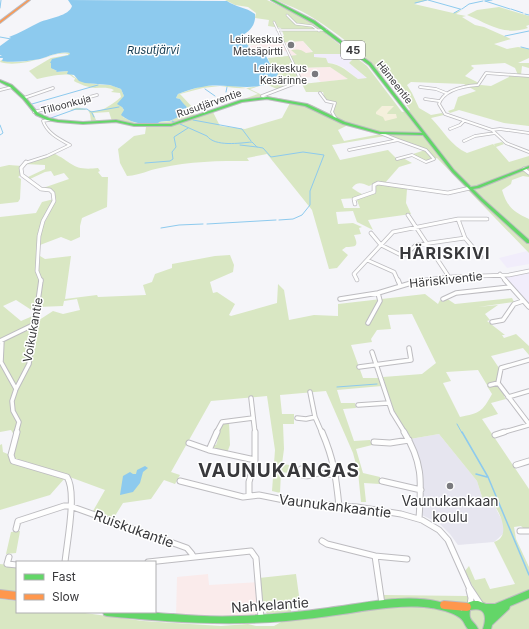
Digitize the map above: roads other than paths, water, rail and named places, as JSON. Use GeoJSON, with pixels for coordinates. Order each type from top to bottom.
{"type":"FeatureCollection","features":[{"type":"Feature","properties":{"kind":"main road"},"geometry":{"type":"LineString","coordinates":[[0,22],[29,0]]}},
{"type":"Feature","properties":{"kind":"main road","name":"Hämeentie"},"geometry":{"type":"LineString","coordinates":[[272,0],[307,17],[370,64],[448,165],[529,244]]}},
{"type":"Feature","properties":{"kind":"main road","name":"Rusutjärventie"},"geometry":{"type":"LineString","coordinates":[[0,81],[12,87],[24,98],[34,112],[46,119],[83,123],[116,121],[148,126],[172,125],[242,101],[267,98],[306,105],[336,119],[360,128],[380,133],[423,133]]}},
{"type":"Feature","properties":{"kind":"main road"},"geometry":{"type":"LineString","coordinates":[[471,188],[527,170]]}},
{"type":"Feature","properties":{"kind":"main road"},"geometry":{"type":"LineString","coordinates":[[0,594],[16,596]]}},
{"type":"Feature","properties":{"kind":"main road"},"geometry":{"type":"LineString","coordinates":[[482,607],[495,608],[529,594]]}},
{"type":"Feature","properties":{"kind":"main road"},"geometry":{"type":"LineString","coordinates":[[487,629],[490,622],[498,612],[512,600]]}},
{"type":"Feature","properties":{"kind":"main road","name":"Nahkelantie"},"geometry":{"type":"LineString","coordinates":[[117,613],[187,620],[261,619],[326,613],[382,604],[410,603],[469,606],[474,604],[482,607]]}},
{"type":"Feature","properties":{"kind":"main road","name":"Nahkelantie"},"geometry":{"type":"LineString","coordinates":[[433,604],[457,612],[474,629]]}},
{"type":"Feature","properties":{"kind":"main road"},"geometry":{"type":"LineString","coordinates":[[467,629],[465,611],[469,606]]}},
{"type":"Feature","properties":{"kind":"main road"},"geometry":{"type":"LineString","coordinates":[[482,607],[490,616],[490,622]]}},
{"type":"Feature","properties":{"kind":"street"},"geometry":{"type":"LineString","coordinates":[[287,14],[296,24],[312,26],[319,31]]}},
{"type":"Feature","properties":{"kind":"street"},"geometry":{"type":"LineString","coordinates":[[267,98],[262,96],[300,82],[301,80],[274,22]]}},
{"type":"Feature","properties":{"kind":"street"},"geometry":{"type":"LineString","coordinates":[[277,30],[326,30]]}},
{"type":"Feature","properties":{"kind":"street"},"geometry":{"type":"LineString","coordinates":[[529,76],[486,73],[478,85],[471,85],[446,93],[439,101],[440,107],[444,112],[464,121],[492,130],[500,129],[529,133]]}},
{"type":"Feature","properties":{"kind":"street"},"geometry":{"type":"LineString","coordinates":[[0,90],[12,87]]}},
{"type":"Feature","properties":{"kind":"street"},"geometry":{"type":"LineString","coordinates":[[420,87],[432,88],[446,93]]}},
{"type":"Feature","properties":{"kind":"street"},"geometry":{"type":"LineString","coordinates":[[24,98],[53,88]]}},
{"type":"Feature","properties":{"kind":"street"},"geometry":{"type":"LineString","coordinates":[[320,93],[324,100],[335,103],[332,112],[336,119]]}},
{"type":"Feature","properties":{"kind":"street","name":"Tilloonkuja"},"geometry":{"type":"LineString","coordinates":[[34,112],[97,95]]}},
{"type":"Feature","properties":{"kind":"street"},"geometry":{"type":"LineString","coordinates":[[425,99],[439,101]]}},
{"type":"Feature","properties":{"kind":"street","name":"Voikukantie"},"geometry":{"type":"LineString","coordinates":[[46,119],[42,123],[51,133],[70,145],[47,156],[26,162],[21,168],[22,175],[41,188],[50,190],[54,193],[54,201],[40,228],[37,271],[41,280],[41,286],[29,364],[16,389],[12,407],[19,422],[12,449],[13,461],[16,463],[67,477],[71,483],[65,561]]}},
{"type":"Feature","properties":{"kind":"street"},"geometry":{"type":"LineString","coordinates":[[450,129],[460,125],[464,121]]}},
{"type":"Feature","properties":{"kind":"street"},"geometry":{"type":"LineString","coordinates":[[492,130],[504,142],[513,147],[529,152]]}},
{"type":"Feature","properties":{"kind":"street"},"geometry":{"type":"LineString","coordinates":[[380,133],[426,150],[434,159],[426,162],[412,154],[396,160]]}},
{"type":"Feature","properties":{"kind":"street"},"geometry":{"type":"LineString","coordinates":[[464,141],[475,136],[495,133]]}},
{"type":"Feature","properties":{"kind":"street"},"geometry":{"type":"LineString","coordinates":[[349,150],[398,140]]}},
{"type":"Feature","properties":{"kind":"street"},"geometry":{"type":"LineString","coordinates":[[355,204],[354,200],[374,192],[374,185],[378,183],[448,193],[471,188]]}},
{"type":"Feature","properties":{"kind":"street"},"geometry":{"type":"LineString","coordinates":[[408,215],[449,277]]}},
{"type":"Feature","properties":{"kind":"street"},"geometry":{"type":"LineString","coordinates":[[458,219],[465,238],[481,257]]}},
{"type":"Feature","properties":{"kind":"street"},"geometry":{"type":"LineString","coordinates":[[357,280],[354,274],[393,232],[458,219],[487,219]]}},
{"type":"Feature","properties":{"kind":"street"},"geometry":{"type":"LineString","coordinates":[[371,233],[381,245],[402,255],[406,254],[416,244],[465,238]]}},
{"type":"Feature","properties":{"kind":"street"},"geometry":{"type":"LineString","coordinates":[[367,260],[394,272],[400,285]]}},
{"type":"Feature","properties":{"kind":"street","name":"Häriskiventie"},"geometry":{"type":"LineString","coordinates":[[340,299],[378,292],[421,280],[500,274],[509,275],[529,271]]}},
{"type":"Feature","properties":{"kind":"street"},"geometry":{"type":"LineString","coordinates":[[500,274],[529,307]]}},
{"type":"Feature","properties":{"kind":"street"},"geometry":{"type":"LineString","coordinates":[[443,299],[458,293],[500,290],[511,287]]}},
{"type":"Feature","properties":{"kind":"street"},"geometry":{"type":"LineString","coordinates":[[368,323],[380,301],[378,292]]}},
{"type":"Feature","properties":{"kind":"street"},"geometry":{"type":"LineString","coordinates":[[492,322],[503,320],[514,304],[523,301]]}},
{"type":"Feature","properties":{"kind":"street"},"geometry":{"type":"LineString","coordinates":[[16,389],[1,362],[1,341],[35,324]]}},
{"type":"Feature","properties":{"kind":"street"},"geometry":{"type":"LineString","coordinates":[[359,367],[410,360],[409,348]]}},
{"type":"Feature","properties":{"kind":"street"},"geometry":{"type":"LineString","coordinates":[[372,352],[388,402],[396,420],[409,440],[420,468],[421,490],[419,519]]}},
{"type":"Feature","properties":{"kind":"street"},"geometry":{"type":"LineString","coordinates":[[495,435],[529,425],[498,383],[501,368],[529,360]]}},
{"type":"Feature","properties":{"kind":"street"},"geometry":{"type":"LineString","coordinates":[[490,385],[498,383]]}},
{"type":"Feature","properties":{"kind":"street"},"geometry":{"type":"LineString","coordinates":[[508,397],[529,391]]}},
{"type":"Feature","properties":{"kind":"street"},"geometry":{"type":"LineString","coordinates":[[310,392],[314,417],[331,453],[336,475],[338,506]]}},
{"type":"Feature","properties":{"kind":"street"},"geometry":{"type":"LineString","coordinates":[[250,496],[248,488],[255,460],[255,437],[251,398]]}},
{"type":"Feature","properties":{"kind":"street"},"geometry":{"type":"LineString","coordinates":[[358,405],[388,402]]}},
{"type":"Feature","properties":{"kind":"street"},"geometry":{"type":"LineString","coordinates":[[297,418],[314,417]]}},
{"type":"Feature","properties":{"kind":"street"},"geometry":{"type":"LineString","coordinates":[[209,450],[213,438],[219,430],[222,422],[253,418]]}},
{"type":"Feature","properties":{"kind":"street"},"geometry":{"type":"LineString","coordinates":[[374,442],[390,443],[409,440]]}},
{"type":"Feature","properties":{"kind":"street"},"geometry":{"type":"LineString","coordinates":[[189,444],[255,460]]}},
{"type":"Feature","properties":{"kind":"street"},"geometry":{"type":"LineString","coordinates":[[516,466],[529,461]]}},
{"type":"Feature","properties":{"kind":"street"},"geometry":{"type":"LineString","coordinates":[[318,474],[336,475]]}},
{"type":"Feature","properties":{"kind":"street","name":"Vaunukankaantie"},"geometry":{"type":"LineString","coordinates":[[180,481],[236,496],[243,497],[259,495],[299,503],[380,510],[419,519],[439,530],[448,540],[469,587],[472,598],[469,606]]}},
{"type":"Feature","properties":{"kind":"street"},"geometry":{"type":"LineString","coordinates":[[382,481],[421,490]]}},
{"type":"Feature","properties":{"kind":"street"},"geometry":{"type":"LineString","coordinates":[[16,529],[18,521],[64,506],[70,506]]}},
{"type":"Feature","properties":{"kind":"street","name":"Ruiskukantie"},"geometry":{"type":"LineString","coordinates":[[70,506],[186,548],[192,554],[192,557]]}},
{"type":"Feature","properties":{"kind":"street"},"geometry":{"type":"LineString","coordinates":[[520,531],[529,531]]}},
{"type":"Feature","properties":{"kind":"street"},"geometry":{"type":"LineString","coordinates":[[322,541],[327,544],[375,556],[407,559]]}},
{"type":"Feature","properties":{"kind":"street"},"geometry":{"type":"LineString","coordinates":[[156,561],[251,551],[256,558],[261,619]]}},
{"type":"Feature","properties":{"kind":"street"},"geometry":{"type":"LineString","coordinates":[[375,556],[382,604]]}},
{"type":"Feature","properties":{"kind":"street"},"geometry":{"type":"LineString","coordinates":[[8,557],[7,564],[16,565]]}},
{"type":"Feature","properties":{"kind":"street","name":"Vaunukankaantie"},"geometry":{"type":"LineString","coordinates":[[469,587],[482,607]]}},
{"type":"Feature","properties":{"kind":"water","name":"Rusutjärvi"},"geometry":{"type":"Polygon","coordinates":[[[68,0],[227,1],[255,14],[254,24],[251,29],[243,35],[242,40],[252,49],[261,52],[266,56],[270,64],[277,68],[278,74],[272,81],[264,85],[254,87],[199,87],[178,94],[176,98],[180,99],[189,111],[170,121],[159,122],[158,124],[143,124],[134,122],[121,115],[124,110],[117,104],[124,96],[121,89],[110,85],[85,83],[79,81],[74,75],[67,74],[68,71],[56,72],[57,71],[51,68],[50,63],[52,59],[69,55],[70,53],[58,53],[40,59],[21,62],[2,61],[3,58],[0,58],[2,55],[0,55],[0,46],[11,38],[9,37],[40,22],[67,12],[72,6],[68,0]]]}},
{"type":"Feature","properties":{"kind":"water"},"geometry":{"type":"Polygon","coordinates":[[[145,466],[148,468],[143,472],[140,483],[133,492],[120,495],[123,476],[130,472],[136,474],[137,470],[145,466]]]}},
{"type":"Feature","properties":{"kind":"waterway"},"geometry":{"type":"LineString","coordinates":[[0,8],[1,0]]}},
{"type":"Feature","properties":{"kind":"waterway"},"geometry":{"type":"LineString","coordinates":[[415,3],[427,0]]}},
{"type":"Feature","properties":{"kind":"waterway"},"geometry":{"type":"LineString","coordinates":[[428,0],[460,9]]}},
{"type":"Feature","properties":{"kind":"waterway"},"geometry":{"type":"LineString","coordinates":[[492,0],[485,1],[510,9]]}},
{"type":"Feature","properties":{"kind":"waterway"},"geometry":{"type":"LineString","coordinates":[[462,9],[469,4],[483,1]]}},
{"type":"Feature","properties":{"kind":"waterway"},"geometry":{"type":"LineString","coordinates":[[454,13],[461,9]]}},
{"type":"Feature","properties":{"kind":"waterway"},"geometry":{"type":"LineString","coordinates":[[511,9],[523,13]]}},
{"type":"Feature","properties":{"kind":"waterway"},"geometry":{"type":"LineString","coordinates":[[525,14],[529,15]]}},
{"type":"Feature","properties":{"kind":"waterway"},"geometry":{"type":"LineString","coordinates":[[505,36],[529,31]]}},
{"type":"Feature","properties":{"kind":"waterway"},"geometry":{"type":"LineString","coordinates":[[0,37],[11,39]]}},
{"type":"Feature","properties":{"kind":"waterway"},"geometry":{"type":"LineString","coordinates":[[521,47],[529,49]]}},
{"type":"Feature","properties":{"kind":"waterway"},"geometry":{"type":"LineString","coordinates":[[32,104],[98,85]]}},
{"type":"Feature","properties":{"kind":"waterway"},"geometry":{"type":"LineString","coordinates":[[226,92],[227,87]]}},
{"type":"Feature","properties":{"kind":"waterway"},"geometry":{"type":"LineString","coordinates":[[205,89],[215,96]]}},
{"type":"Feature","properties":{"kind":"waterway"},"geometry":{"type":"LineString","coordinates":[[51,118],[76,109],[87,109],[91,112],[119,107]]}},
{"type":"Feature","properties":{"kind":"waterway"},"geometry":{"type":"LineString","coordinates":[[92,113],[94,117]]}},
{"type":"Feature","properties":{"kind":"waterway"},"geometry":{"type":"LineString","coordinates":[[193,120],[242,129],[251,141]]}},
{"type":"Feature","properties":{"kind":"waterway"},"geometry":{"type":"LineString","coordinates":[[172,121],[176,123]]}},
{"type":"Feature","properties":{"kind":"waterway"},"geometry":{"type":"LineString","coordinates":[[180,124],[207,136],[216,142],[228,144],[252,142],[257,147]]}},
{"type":"Feature","properties":{"kind":"waterway"},"geometry":{"type":"LineString","coordinates":[[0,125],[3,133],[0,135]]}},
{"type":"Feature","properties":{"kind":"waterway"},"geometry":{"type":"LineString","coordinates":[[145,163],[170,161],[173,159],[172,152],[176,147],[174,137],[188,128]]}},
{"type":"Feature","properties":{"kind":"waterway"},"geometry":{"type":"LineString","coordinates":[[240,145],[257,147]]}},
{"type":"Feature","properties":{"kind":"waterway"},"geometry":{"type":"LineString","coordinates":[[257,147],[263,148],[271,157],[303,152],[324,155],[310,191],[310,205],[302,215],[293,219],[279,220]]}},
{"type":"Feature","properties":{"kind":"waterway"},"geometry":{"type":"LineString","coordinates":[[207,224],[276,220]]}},
{"type":"Feature","properties":{"kind":"waterway"},"geometry":{"type":"LineString","coordinates":[[161,228],[179,225],[203,224]]}},
{"type":"Feature","properties":{"kind":"waterway"},"geometry":{"type":"LineString","coordinates":[[337,387],[377,384]]}},
{"type":"Feature","properties":{"kind":"waterway"},"geometry":{"type":"LineString","coordinates":[[457,424],[462,433]]}},
{"type":"Feature","properties":{"kind":"waterway"},"geometry":{"type":"LineString","coordinates":[[462,432],[488,477],[529,575]]}},
{"type":"Feature","properties":{"kind":"waterway"},"geometry":{"type":"LineString","coordinates":[[476,474],[487,477]]}},
{"type":"Feature","properties":{"kind":"place","name":"Leirikeskus Metsäpirtti"},"geometry":{"type":"Point","coordinates":[291,45]}},
{"type":"Feature","properties":{"kind":"place","name":"Leirikeskus Kesärinne"},"geometry":{"type":"Point","coordinates":[315,74]}},
{"type":"Feature","properties":{"kind":"place","name":"Vaunukankaan koulu"},"geometry":{"type":"Point","coordinates":[450,486]}},
{"type":"Feature","properties":{"kind":"district","name":"HÄRISKIVI"},"geometry":{"type":"Point","coordinates":[445,253]}},
{"type":"Feature","properties":{"kind":"district","name":"VAUNUKANGAS"},"geometry":{"type":"Point","coordinates":[279,470]}}]}
